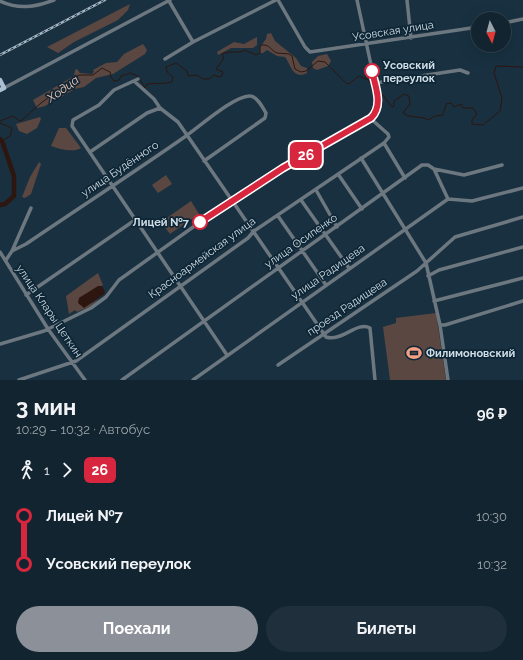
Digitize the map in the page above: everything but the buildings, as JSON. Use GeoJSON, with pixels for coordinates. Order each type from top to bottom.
{"type":"FeatureCollection","features":[{"type":"Feature","properties":{"kind":"main road"},"geometry":{"type":"LineString","coordinates":[[0,80],[2,89]]}},
{"type":"Feature","properties":{"kind":"street"},"geometry":{"type":"LineString","coordinates":[[0,1],[15,7],[25,8],[54,0]]}},
{"type":"Feature","properties":{"kind":"street"},"geometry":{"type":"LineString","coordinates":[[2,89],[170,0],[193,42]]}},
{"type":"Feature","properties":{"kind":"street"},"geometry":{"type":"LineString","coordinates":[[165,59],[193,42],[277,0]]}},
{"type":"Feature","properties":{"kind":"street","name":"Усовская улица"},"geometry":{"type":"LineString","coordinates":[[277,0],[305,47],[310,52],[471,28]]}},
{"type":"Feature","properties":{"kind":"street"},"geometry":{"type":"LineString","coordinates":[[0,344],[48,329],[95,305],[106,297],[117,282],[231,200],[370,118],[377,110],[378,100],[357,0]]}},
{"type":"Feature","properties":{"kind":"street"},"geometry":{"type":"LineString","coordinates":[[407,0],[411,38]]}},
{"type":"Feature","properties":{"kind":"street"},"geometry":{"type":"LineString","coordinates":[[511,22],[523,20]]}},
{"type":"Feature","properties":{"kind":"street"},"geometry":{"type":"LineString","coordinates":[[375,85],[460,70],[468,73]]}},
{"type":"Feature","properties":{"kind":"street"},"geometry":{"type":"LineString","coordinates":[[138,79],[114,90],[99,105],[73,120],[72,126],[180,286],[205,320],[227,355]]}},
{"type":"Feature","properties":{"kind":"street"},"geometry":{"type":"LineString","coordinates":[[134,81],[154,99],[160,108],[175,119],[326,337],[336,338],[362,326],[370,328],[375,380]]}},
{"type":"Feature","properties":{"kind":"street","name":"улица Будённого"},"geometry":{"type":"LineString","coordinates":[[6,260],[12,251],[26,244],[187,136],[225,108],[248,96],[254,97],[266,113],[265,118],[204,161]]}},
{"type":"Feature","properties":{"kind":"street"},"geometry":{"type":"LineString","coordinates":[[90,152],[147,113],[160,108]]}},
{"type":"Feature","properties":{"kind":"street","name":"Красноармейская улица"},"geometry":{"type":"LineString","coordinates":[[19,380],[72,362],[248,238],[254,231],[384,143],[389,137],[388,134],[370,118]]}},
{"type":"Feature","properties":{"kind":"street"},"geometry":{"type":"LineString","coordinates":[[384,143],[406,178]]}},
{"type":"Feature","properties":{"kind":"street"},"geometry":{"type":"LineString","coordinates":[[361,158],[426,263],[434,301],[443,325],[448,380]]}},
{"type":"Feature","properties":{"kind":"street","name":"улица Осипенко"},"geometry":{"type":"LineString","coordinates":[[122,380],[425,164],[434,169],[464,174],[502,165]]}},
{"type":"Feature","properties":{"kind":"street"},"geometry":{"type":"LineString","coordinates":[[434,169],[448,199],[472,201],[523,188]]}},
{"type":"Feature","properties":{"kind":"street"},"geometry":{"type":"LineString","coordinates":[[338,174],[362,209]]}},
{"type":"Feature","properties":{"kind":"street"},"geometry":{"type":"LineString","coordinates":[[316,190],[337,227]]}},
{"type":"Feature","properties":{"kind":"street","name":"улица Радищева"},"geometry":{"type":"LineString","coordinates":[[193,380],[405,228],[448,199]]}},
{"type":"Feature","properties":{"kind":"street"},"geometry":{"type":"LineString","coordinates":[[301,200],[349,268]]}},
{"type":"Feature","properties":{"kind":"street"},"geometry":{"type":"LineString","coordinates":[[12,251],[31,208]]}},
{"type":"Feature","properties":{"kind":"street"},"geometry":{"type":"LineString","coordinates":[[278,216],[326,285]]}},
{"type":"Feature","properties":{"kind":"street","name":"проезд Радищева"},"geometry":{"type":"LineString","coordinates":[[278,365],[323,333],[417,271],[455,237],[523,217]]}},
{"type":"Feature","properties":{"kind":"street"},"geometry":{"type":"LineString","coordinates":[[26,295],[135,220]]}},
{"type":"Feature","properties":{"kind":"street"},"geometry":{"type":"LineString","coordinates":[[428,276],[439,270],[523,247]]}},
{"type":"Feature","properties":{"kind":"street","name":"улица Клары Цеткин"},"geometry":{"type":"LineString","coordinates":[[0,252],[48,329],[85,380]]}},
{"type":"Feature","properties":{"kind":"street"},"geometry":{"type":"LineString","coordinates":[[434,301],[493,284],[523,280]]}},
{"type":"Feature","properties":{"kind":"street"},"geometry":{"type":"LineString","coordinates":[[443,325],[523,302]]}},
{"type":"Feature","properties":{"kind":"shaded area"},"geometry":{"type":"Polygon","coordinates":[[[130,4],[128,10],[118,20],[74,42],[58,53],[47,47],[130,4]]]}},
{"type":"Feature","properties":{"kind":"shaded area"},"geometry":{"type":"Polygon","coordinates":[[[271,33],[275,41],[296,58],[301,66],[307,68],[307,73],[298,75],[295,73],[285,57],[277,56],[267,50],[260,53],[260,47],[266,39],[267,34],[271,33]]]}},
{"type":"Feature","properties":{"kind":"shaded area"},"geometry":{"type":"Polygon","coordinates":[[[257,37],[257,45],[253,48],[231,48],[218,55],[217,52],[234,42],[244,44],[257,37]]]}},
{"type":"Feature","properties":{"kind":"shaded area"},"geometry":{"type":"Polygon","coordinates":[[[143,44],[147,50],[145,54],[113,74],[96,78],[84,87],[75,89],[45,106],[37,108],[33,100],[74,76],[75,70],[77,69],[80,73],[92,74],[94,72],[93,70],[106,63],[117,62],[124,54],[143,44]]]}},
{"type":"Feature","properties":{"kind":"shaded area"},"geometry":{"type":"Polygon","coordinates":[[[327,54],[331,61],[328,66],[317,70],[313,68],[312,62],[318,56],[327,54]]]}},
{"type":"Feature","properties":{"kind":"shaded area"},"geometry":{"type":"Polygon","coordinates":[[[40,117],[41,119],[37,128],[27,134],[19,131],[16,124],[40,117]]]}},
{"type":"Feature","properties":{"kind":"shaded area"},"geometry":{"type":"Polygon","coordinates":[[[59,128],[66,128],[81,148],[71,150],[51,146],[59,128]]]}},
{"type":"Feature","properties":{"kind":"shaded area"},"geometry":{"type":"Polygon","coordinates":[[[39,162],[41,164],[31,194],[25,198],[22,197],[30,177],[39,162]]]}},
{"type":"Feature","properties":{"kind":"shaded area"},"geometry":{"type":"Polygon","coordinates":[[[166,175],[172,184],[158,193],[152,185],[166,175]]]}},
{"type":"Feature","properties":{"kind":"shaded area"},"geometry":{"type":"Polygon","coordinates":[[[191,201],[199,214],[170,234],[161,222],[191,201]]]}},
{"type":"Feature","properties":{"kind":"shaded area"},"geometry":{"type":"Polygon","coordinates":[[[98,273],[103,285],[79,298],[86,306],[101,298],[89,307],[77,312],[75,310],[69,314],[66,296],[98,273]]]}},
{"type":"Feature","properties":{"kind":"shaded area"},"geometry":{"type":"Polygon","coordinates":[[[98,286],[102,286],[105,292],[104,294],[84,308],[78,303],[79,298],[98,286]]]}},
{"type":"Feature","properties":{"kind":"shaded area","name":"Филимоновский"},"geometry":{"type":"Polygon","coordinates":[[[436,313],[446,380],[390,380],[383,327],[396,323],[396,318],[436,313]]]}},
{"type":"Feature","properties":{"kind":"waterway","name":"Ходца"},"geometry":{"type":"LineString","coordinates":[[0,121],[13,116],[20,121],[22,120],[41,103],[79,75],[93,75],[102,68],[110,72],[114,81],[119,80],[121,76],[130,73],[138,76],[145,88],[147,84],[172,82],[173,77],[167,72],[166,67],[176,63],[187,71],[188,76],[197,75],[203,79],[209,79],[214,75],[219,77],[222,76],[223,72],[216,69],[224,58],[222,54],[245,50],[256,55],[260,53],[261,45],[268,46],[277,53],[289,54],[292,56],[295,69],[301,72],[306,71],[318,61],[325,62],[346,83],[349,84],[359,76],[368,80],[374,87]]}},
{"type":"Feature","properties":{"kind":"waterway","name":"Ходца"},"geometry":{"type":"LineString","coordinates":[[378,89],[392,107],[394,106],[394,101],[404,94],[409,96],[410,104],[403,113],[406,115],[428,120],[435,116],[443,115],[446,104],[451,103],[454,107],[461,104],[463,108],[473,108],[476,112],[476,116],[472,119],[472,124],[483,125],[500,111],[502,98],[494,73],[496,66],[523,67]]}},
{"type":"Feature","properties":{"kind":"waterway","name":"Ходца"},"geometry":{"type":"LineString","coordinates":[[0,123],[12,128],[10,136],[2,141]]}},
{"type":"Feature","properties":{"kind":"waterway"},"geometry":{"type":"LineString","coordinates":[[0,139],[14,176],[14,196],[5,204],[0,205]]}},
{"type":"Feature","properties":{"kind":"railway"},"geometry":{"type":"LineString","coordinates":[[0,55],[105,0]]}},
{"type":"Feature","properties":{"kind":"bus line","name":"26"},"geometry":{"type":"LineString","coordinates":[[200,222],[231,200],[283,168],[371,118],[377,110],[379,102],[372,71]]}},
{"type":"Feature","properties":{"kind":"place","name":"Усовский переулок"},"geometry":{"type":"Point","coordinates":[372,71]}},
{"type":"Feature","properties":{"kind":"place","name":"Лицей №7"},"geometry":{"type":"Point","coordinates":[200,222]}},
{"type":"Feature","properties":{"kind":"place","name":"Филимоновский"},"geometry":{"type":"Point","coordinates":[414,353]}}]}
